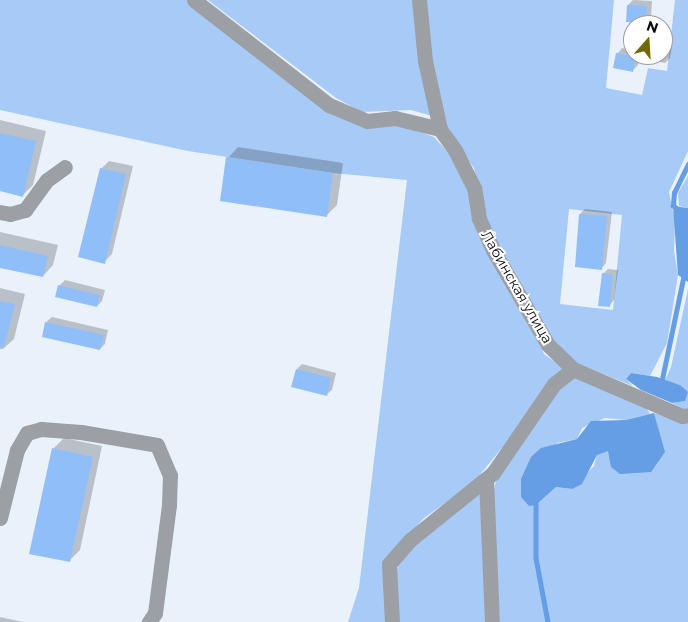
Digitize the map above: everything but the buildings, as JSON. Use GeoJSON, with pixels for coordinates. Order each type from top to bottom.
{"type":"FeatureCollection","features":[{"type":"Feature","properties":{"kind":"street"},"geometry":{"type":"LineString","coordinates":[[194,0],[329,105],[367,121],[395,118],[440,129]]}},
{"type":"Feature","properties":{"kind":"street","name":"Лабинская улица"},"geometry":{"type":"LineString","coordinates":[[419,0],[425,61],[440,129],[455,150],[474,188],[479,218],[493,250],[548,345],[573,369]]}},
{"type":"Feature","properties":{"kind":"street"},"geometry":{"type":"LineString","coordinates":[[0,212],[10,214],[24,210],[47,180],[65,166]]}},
{"type":"Feature","properties":{"kind":"street"},"geometry":{"type":"LineString","coordinates":[[392,622],[389,564],[410,540],[486,479],[528,426],[554,384],[573,369],[682,416],[688,415]]}},
{"type":"Feature","properties":{"kind":"street"},"geometry":{"type":"LineString","coordinates":[[0,518],[17,450],[27,432],[41,429],[81,432],[157,445],[170,475],[170,498],[155,613],[150,622]]}},
{"type":"Feature","properties":{"kind":"street"},"geometry":{"type":"LineString","coordinates":[[486,479],[492,622]]}},
{"type":"Feature","properties":{"kind":"shaded area"},"geometry":{"type":"Polygon","coordinates":[[[0,0],[188,0],[328,109],[396,123],[434,137],[452,157],[544,354],[566,370],[473,483],[424,518],[385,561],[388,622],[348,622],[359,588],[407,180],[333,173],[188,151],[0,110],[0,0]]]}},
{"type":"Feature","properties":{"kind":"shaded area"},"geometry":{"type":"Polygon","coordinates":[[[208,0],[414,0],[432,116],[411,110],[362,112],[336,98],[208,0]]]}},
{"type":"Feature","properties":{"kind":"shaded area"},"geometry":{"type":"Polygon","coordinates":[[[424,0],[614,0],[606,88],[642,95],[648,68],[667,71],[668,65],[673,65],[675,0],[688,0],[688,151],[669,192],[675,221],[674,251],[678,275],[667,343],[650,376],[631,373],[626,379],[633,386],[574,362],[549,339],[485,221],[474,168],[449,133],[441,111],[430,61],[424,0]],[[569,209],[560,304],[613,310],[622,215],[569,209]]]}},
{"type":"Feature","properties":{"kind":"shaded area"},"geometry":{"type":"Polygon","coordinates":[[[688,176],[688,208],[679,206],[678,193],[688,176]]]}},
{"type":"Feature","properties":{"kind":"shaded area"},"geometry":{"type":"Polygon","coordinates":[[[673,206],[688,208],[688,282],[678,275],[673,206]]]}},
{"type":"Feature","properties":{"kind":"shaded area"},"geometry":{"type":"Polygon","coordinates":[[[688,289],[688,408],[682,409],[672,403],[685,401],[680,385],[665,380],[671,367],[688,289]]]}},
{"type":"Feature","properties":{"kind":"shaded area"},"geometry":{"type":"Polygon","coordinates":[[[631,373],[657,377],[680,385],[688,392],[685,401],[672,403],[641,390],[626,379],[631,373]]]}},
{"type":"Feature","properties":{"kind":"shaded area"},"geometry":{"type":"Polygon","coordinates":[[[585,377],[647,409],[650,414],[626,420],[605,418],[582,428],[577,439],[557,443],[536,505],[556,487],[572,489],[594,466],[597,454],[660,437],[654,413],[688,421],[688,622],[500,622],[492,495],[498,475],[527,437],[549,399],[569,378],[585,377]]]}},
{"type":"Feature","properties":{"kind":"shaded area"},"geometry":{"type":"Polygon","coordinates":[[[654,413],[665,452],[651,472],[620,474],[611,467],[608,451],[597,455],[582,484],[572,489],[556,487],[536,505],[529,506],[521,497],[521,479],[531,457],[541,448],[577,439],[591,421],[626,420],[654,413]]]}},
{"type":"Feature","properties":{"kind":"shaded area"},"geometry":{"type":"Polygon","coordinates":[[[483,490],[487,622],[398,622],[395,579],[399,562],[421,536],[483,490]]]}},
{"type":"Feature","properties":{"kind":"waterway"},"geometry":{"type":"LineString","coordinates":[[677,209],[673,206],[674,193],[688,164]]}},
{"type":"Feature","properties":{"kind":"waterway"},"geometry":{"type":"LineString","coordinates":[[661,384],[684,274]]}},
{"type":"Feature","properties":{"kind":"waterway"},"geometry":{"type":"LineString","coordinates":[[536,500],[536,558],[548,622]]}}]}
